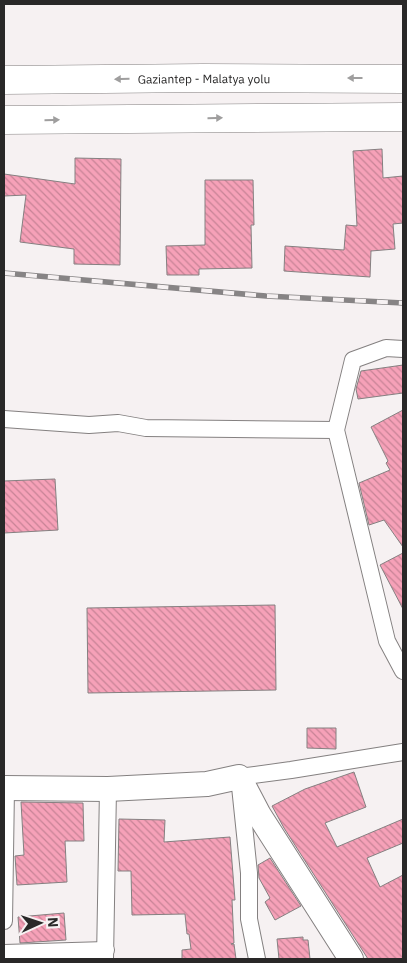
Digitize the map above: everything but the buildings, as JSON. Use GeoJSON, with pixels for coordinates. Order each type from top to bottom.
{"type":"FeatureCollection","features":[{"type":"Feature","properties":{"kind":"highway","name":"Gaziantep - Malatya yolu"},"geometry":{"type":"LineString","coordinates":[[4,80],[203,78],[403,79]]}},
{"type":"Feature","properties":{"kind":"highway"},"geometry":{"type":"LineString","coordinates":[[4,120],[403,117]]}},
{"type":"Feature","properties":{"kind":"street"},"geometry":{"type":"LineString","coordinates":[[403,349],[386,348],[353,360],[336,430],[387,641],[403,671]]}},
{"type":"Feature","properties":{"kind":"street"},"geometry":{"type":"LineString","coordinates":[[4,419],[89,425],[118,424],[146,428],[336,430]]}},
{"type":"Feature","properties":{"kind":"street"},"geometry":{"type":"LineString","coordinates":[[4,921],[5,788],[108,789],[207,784],[239,777],[403,752]]}},
{"type":"Feature","properties":{"kind":"street"},"geometry":{"type":"LineString","coordinates":[[239,777],[249,872],[249,919],[257,959]]}},
{"type":"Feature","properties":{"kind":"street"},"geometry":{"type":"LineString","coordinates":[[239,777],[259,815],[351,959]]}},
{"type":"Feature","properties":{"kind":"street"},"geometry":{"type":"LineString","coordinates":[[4,953],[106,955],[108,789]]}},
{"type":"Feature","properties":{"kind":"railway"},"geometry":{"type":"LineString","coordinates":[[4,273],[266,296],[403,303]]}}]}
